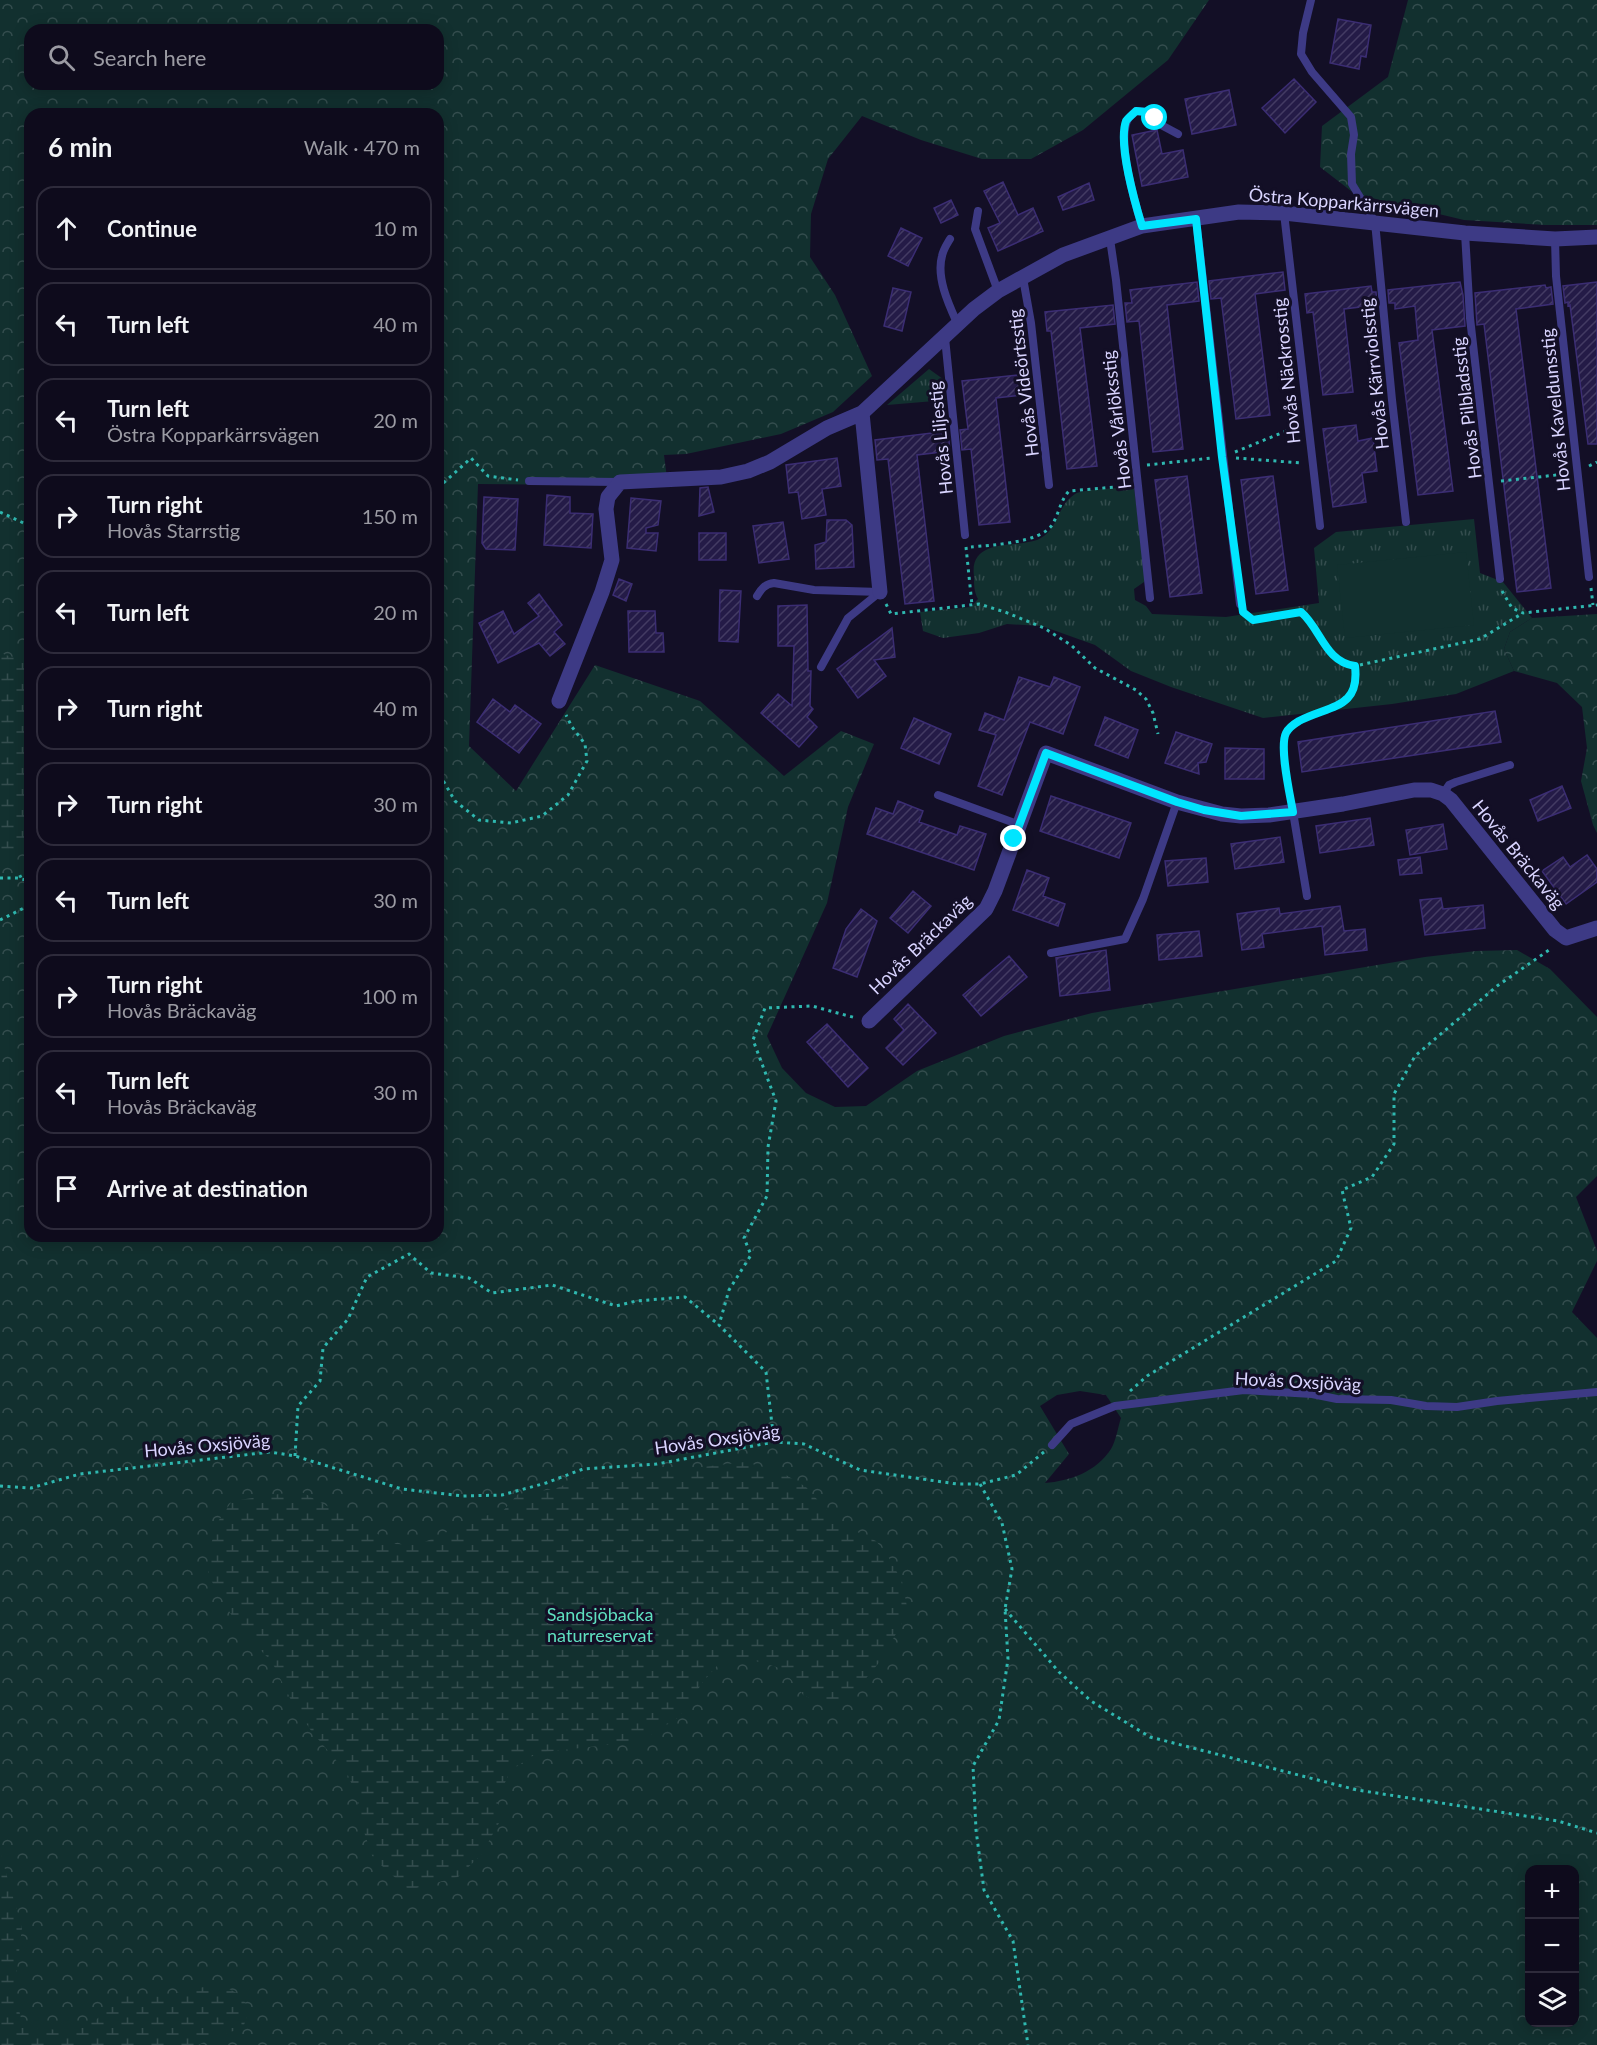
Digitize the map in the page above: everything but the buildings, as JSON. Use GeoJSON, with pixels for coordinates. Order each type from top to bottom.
{"type":"FeatureCollection","features":[{"type":"Feature","properties":{"kind":"street","name":"Östra Kopparkärrsvägen"},"geometry":{"type":"LineString","coordinates":[[620,482],[720,477],[748,471],[770,462],[827,428],[862,413],[974,309],[998,291],[1063,255],[1142,226],[1239,212],[1284,213],[1465,233],[1555,239],[1597,237]]}},
{"type":"Feature","properties":{"kind":"street"},"geometry":{"type":"LineString","coordinates":[[862,413],[880,592]]}},
{"type":"Feature","properties":{"kind":"street"},"geometry":{"type":"LineString","coordinates":[[559,701],[602,592],[612,560],[606,509],[608,497],[620,482]]}},
{"type":"Feature","properties":{"kind":"street","name":"Hovås Bräckaväg"},"geometry":{"type":"LineString","coordinates":[[869,1021],[986,909],[1046,753],[1177,802],[1204,810],[1241,816],[1293,812],[1414,790],[1431,790],[1443,794],[1451,800],[1546,921],[1566,938]]}},
{"type":"Feature","properties":{"kind":"street"},"geometry":{"type":"LineString","coordinates":[[1566,938],[1597,928]]}},
{"type":"Feature","properties":{"kind":"lane"},"geometry":{"type":"LineString","coordinates":[[1311,0],[1303,33],[1301,54],[1312,72],[1351,117],[1354,135],[1351,154],[1352,184],[1375,222]]}},
{"type":"Feature","properties":{"kind":"lane"},"geometry":{"type":"LineString","coordinates":[[1142,226],[1128,177],[1125,135],[1127,120],[1136,111],[1147,112],[1178,134]]}},
{"type":"Feature","properties":{"kind":"lane"},"geometry":{"type":"LineString","coordinates":[[978,211],[975,230],[998,291]]}},
{"type":"Feature","properties":{"kind":"lane","name":"Hovås Näckrosstig"},"geometry":{"type":"LineString","coordinates":[[1284,213],[1320,526]]}},
{"type":"Feature","properties":{"kind":"lane"},"geometry":{"type":"LineString","coordinates":[[1196,219],[1240,604]]}},
{"type":"Feature","properties":{"kind":"lane","name":"Hovås Kärrviolsstig"},"geometry":{"type":"LineString","coordinates":[[1375,222],[1406,522]]}},
{"type":"Feature","properties":{"kind":"lane","name":"Hovås Pilbladsstig"},"geometry":{"type":"LineString","coordinates":[[1465,233],[1470,318],[1500,579]]}},
{"type":"Feature","properties":{"kind":"lane"},"geometry":{"type":"LineString","coordinates":[[950,239],[942,255],[941,264],[944,286],[958,325]]}},
{"type":"Feature","properties":{"kind":"lane","name":"Hovås Vårlöksstig"},"geometry":{"type":"LineString","coordinates":[[1110,239],[1150,598]]}},
{"type":"Feature","properties":{"kind":"lane","name":"Hovås Kaveldunsstig"},"geometry":{"type":"LineString","coordinates":[[1555,239],[1556,276],[1589,577]]}},
{"type":"Feature","properties":{"kind":"lane","name":"Hovås Videörtsstig"},"geometry":{"type":"LineString","coordinates":[[1023,278],[1031,323],[1049,485]]}},
{"type":"Feature","properties":{"kind":"lane","name":"Hovås Liljestig"},"geometry":{"type":"LineString","coordinates":[[945,338],[965,535]]}},
{"type":"Feature","properties":{"kind":"lane"},"geometry":{"type":"LineString","coordinates":[[529,481],[620,482]]}},
{"type":"Feature","properties":{"kind":"lane"},"geometry":{"type":"LineString","coordinates":[[757,596],[768,584],[774,583],[814,590],[880,592]]}},
{"type":"Feature","properties":{"kind":"lane"},"geometry":{"type":"LineString","coordinates":[[821,667],[848,618],[880,592]]}},
{"type":"Feature","properties":{"kind":"lane","name":"Hovås Bräckaväg"},"geometry":{"type":"LineString","coordinates":[[1443,794],[1449,786],[1456,782],[1510,765]]}},
{"type":"Feature","properties":{"kind":"lane"},"geometry":{"type":"LineString","coordinates":[[938,795],[1020,825]]}},
{"type":"Feature","properties":{"kind":"lane"},"geometry":{"type":"LineString","coordinates":[[1051,953],[1125,939],[1143,899],[1177,802]]}},
{"type":"Feature","properties":{"kind":"lane"},"geometry":{"type":"LineString","coordinates":[[1293,812],[1307,896]]}},
{"type":"Feature","properties":{"kind":"lane","name":"Hovås Oxsjöväg"},"geometry":{"type":"LineString","coordinates":[[1052,1445],[1071,1424],[1115,1406],[1244,1390],[1456,1407],[1597,1392]]}},
{"type":"Feature","properties":{"kind":"path"},"geometry":{"type":"LineString","coordinates":[[1222,457],[1307,423]]}},
{"type":"Feature","properties":{"kind":"path"},"geometry":{"type":"LineString","coordinates":[[444,483],[471,458],[488,476],[529,481]]}},
{"type":"Feature","properties":{"kind":"path"},"geometry":{"type":"LineString","coordinates":[[1490,482],[1577,473]]}},
{"type":"Feature","properties":{"kind":"path"},"geometry":{"type":"LineString","coordinates":[[966,548],[1020,540],[1041,534],[1051,525],[1063,498],[1069,491],[1138,485]]}},
{"type":"Feature","properties":{"kind":"path"},"geometry":{"type":"LineString","coordinates":[[0,512],[24,523]]}},
{"type":"Feature","properties":{"kind":"path"},"geometry":{"type":"LineString","coordinates":[[965,535],[972,604]]}},
{"type":"Feature","properties":{"kind":"path"},"geometry":{"type":"LineString","coordinates":[[1240,604],[1243,612],[1253,620],[1301,612],[1336,658],[1345,665],[1355,666],[1480,639],[1523,613],[1595,605],[1589,577]]}},
{"type":"Feature","properties":{"kind":"path"},"geometry":{"type":"LineString","coordinates":[[1500,579],[1500,586],[1507,601],[1512,608],[1523,613]]}},
{"type":"Feature","properties":{"kind":"path"},"geometry":{"type":"LineString","coordinates":[[880,592],[891,614],[972,604],[1005,612],[1044,628],[1071,645],[1095,668],[1136,690],[1146,699],[1158,734]]}},
{"type":"Feature","properties":{"kind":"path"},"geometry":{"type":"LineString","coordinates":[[1293,812],[1285,759],[1285,735],[1289,728],[1297,722],[1344,701],[1352,695],[1356,687],[1355,666]]}},
{"type":"Feature","properties":{"kind":"path"},"geometry":{"type":"LineString","coordinates":[[444,782],[455,801],[479,820],[511,823],[542,816],[568,795],[587,761],[585,744],[572,727],[559,701]]}},
{"type":"Feature","properties":{"kind":"path"},"geometry":{"type":"LineString","coordinates":[[17,878],[24,875]]}},
{"type":"Feature","properties":{"kind":"path"},"geometry":{"type":"LineString","coordinates":[[0,878],[24,880]]}},
{"type":"Feature","properties":{"kind":"path"},"geometry":{"type":"LineString","coordinates":[[0,920],[24,908]]}},
{"type":"Feature","properties":{"kind":"path"},"geometry":{"type":"LineString","coordinates":[[1115,1406],[1147,1376],[1336,1261],[1351,1228],[1342,1190],[1372,1177],[1394,1144],[1394,1094],[1415,1056],[1497,986],[1566,938]]}},
{"type":"Feature","properties":{"kind":"path"},"geometry":{"type":"LineString","coordinates":[[719,1325],[729,1290],[751,1255],[744,1239],[766,1196],[768,1147],[776,1101],[753,1040],[765,1008],[812,1006],[869,1021]]}},
{"type":"Feature","properties":{"kind":"path"},"geometry":{"type":"LineString","coordinates":[[295,1456],[298,1406],[320,1381],[323,1348],[348,1319],[367,1277],[409,1254],[431,1273],[470,1278],[492,1293],[552,1285],[616,1306],[636,1301],[685,1297],[719,1325],[766,1371],[774,1442]]}},
{"type":"Feature","properties":{"kind":"path","name":"Hovås Oxsjöväg"},"geometry":{"type":"LineString","coordinates":[[0,1486],[31,1488],[80,1474],[270,1452],[295,1456],[402,1489],[464,1496],[502,1495],[583,1469],[657,1464],[774,1442],[804,1444],[860,1470],[957,1484],[980,1485],[1016,1475],[1052,1445]]}},
{"type":"Feature","properties":{"kind":"path"},"geometry":{"type":"LineString","coordinates":[[980,1485],[1002,1523],[1012,1569],[1005,1609],[1008,1659],[999,1720],[973,1766],[976,1820],[984,1890],[1013,1941],[1028,2045]]}},
{"type":"Feature","properties":{"kind":"path"},"geometry":{"type":"LineString","coordinates":[[1005,1609],[1059,1672],[1091,1701],[1150,1737],[1357,1790],[1558,1821],[1597,1833]]}},
{"type":"Feature","properties":{"kind":"green space","name":"Sandsjöbacka naturreservat"},"geometry":{"type":"Polygon","coordinates":[[[0,0],[1209,0],[1168,60],[1083,130],[1031,159],[982,159],[921,140],[862,116],[828,159],[811,214],[810,257],[835,295],[872,376],[833,412],[781,434],[686,454],[664,455],[668,486],[478,484],[469,746],[516,791],[595,665],[700,701],[784,776],[841,731],[874,744],[848,807],[827,903],[767,1036],[782,1068],[806,1093],[835,1107],[866,1106],[917,1071],[1004,1036],[1092,1013],[1425,957],[1476,951],[1517,950],[1550,969],[1597,1017],[1597,1176],[1576,1197],[1597,1251],[1597,1261],[1572,1312],[1597,1338],[1597,2045],[0,2045],[0,0]],[[1080,1391],[1057,1395],[1040,1406],[1069,1454],[1045,1483],[1082,1474],[1098,1464],[1113,1446],[1121,1418],[1106,1395],[1080,1391]]]}},
{"type":"Feature","properties":{"kind":"green space"},"geometry":{"type":"Polygon","coordinates":[[[1408,0],[1597,0],[1597,225],[1545,225],[1464,220],[1355,194],[1320,167],[1322,126],[1388,77],[1408,0]]]}},
{"type":"Feature","properties":{"kind":"green space"},"geometry":{"type":"Polygon","coordinates":[[[929,369],[943,379],[946,400],[887,405],[929,369]]]}},
{"type":"Feature","properties":{"kind":"green space"},"geometry":{"type":"Polygon","coordinates":[[[1134,487],[1145,578],[1144,582],[1134,589],[1135,600],[1146,606],[1152,614],[1226,617],[1319,603],[1314,548],[1336,532],[1474,519],[1480,573],[1503,582],[1532,618],[1510,632],[1504,649],[1514,671],[1456,694],[1392,704],[1263,718],[1131,671],[1095,645],[1042,626],[1007,624],[979,633],[943,638],[923,631],[920,612],[971,607],[978,599],[974,588],[974,564],[979,555],[986,550],[1037,540],[1044,536],[1054,525],[1064,505],[1079,492],[1134,487]]]}},
{"type":"Feature","properties":{"kind":"green space"},"geometry":{"type":"Polygon","coordinates":[[[1466,552],[1474,625],[1345,638],[1337,565],[1466,552]]]}},
{"type":"Feature","properties":{"kind":"green space"},"geometry":{"type":"Polygon","coordinates":[[[1597,614],[1597,833],[1581,781],[1587,748],[1582,707],[1557,683],[1514,671],[1504,649],[1510,632],[1532,618],[1597,614]]]}},
{"type":"Feature","properties":{"kind":"green space"},"geometry":{"type":"Polygon","coordinates":[[[0,651],[5,655],[24,660],[24,841],[12,852],[0,855],[0,651]]]}},
{"type":"Feature","properties":{"kind":"green space","name":"Sandsjöbacka naturreservat"},"geometry":{"type":"Polygon","coordinates":[[[745,1462],[781,1472],[806,1487],[831,1515],[851,1529],[876,1541],[886,1553],[902,1581],[908,1612],[882,1659],[853,1694],[829,1703],[804,1696],[783,1669],[742,1657],[721,1661],[703,1682],[679,1717],[641,1741],[537,1753],[510,1771],[498,1799],[499,1823],[481,1855],[458,1877],[409,1890],[373,1858],[364,1832],[355,1792],[347,1773],[312,1732],[292,1702],[272,1662],[239,1628],[208,1575],[210,1547],[219,1520],[232,1501],[300,1491],[395,1544],[418,1545],[480,1517],[502,1512],[518,1494],[554,1489],[593,1474],[668,1471],[745,1462]]]}},
{"type":"Feature","properties":{"kind":"green space"},"geometry":{"type":"Polygon","coordinates":[[[0,1852],[22,1928],[14,1991],[21,2018],[36,2028],[58,2030],[95,2021],[122,1994],[162,1997],[197,1988],[221,1985],[241,1995],[249,2010],[243,2028],[198,2045],[0,2045],[0,1852]]]}},
{"type":"Feature","properties":{"kind":"route"},"geometry":{"type":"LineString","coordinates":[[1014,839],[1046,753],[1204,810],[1241,816],[1293,812],[1285,759],[1285,735],[1289,728],[1297,722],[1344,701],[1352,695],[1356,687],[1355,666],[1345,665],[1336,658],[1301,612],[1253,620],[1243,612],[1240,604],[1196,219],[1142,226],[1128,177],[1125,135],[1127,120],[1136,111],[1147,112],[1155,118]]}}]}
